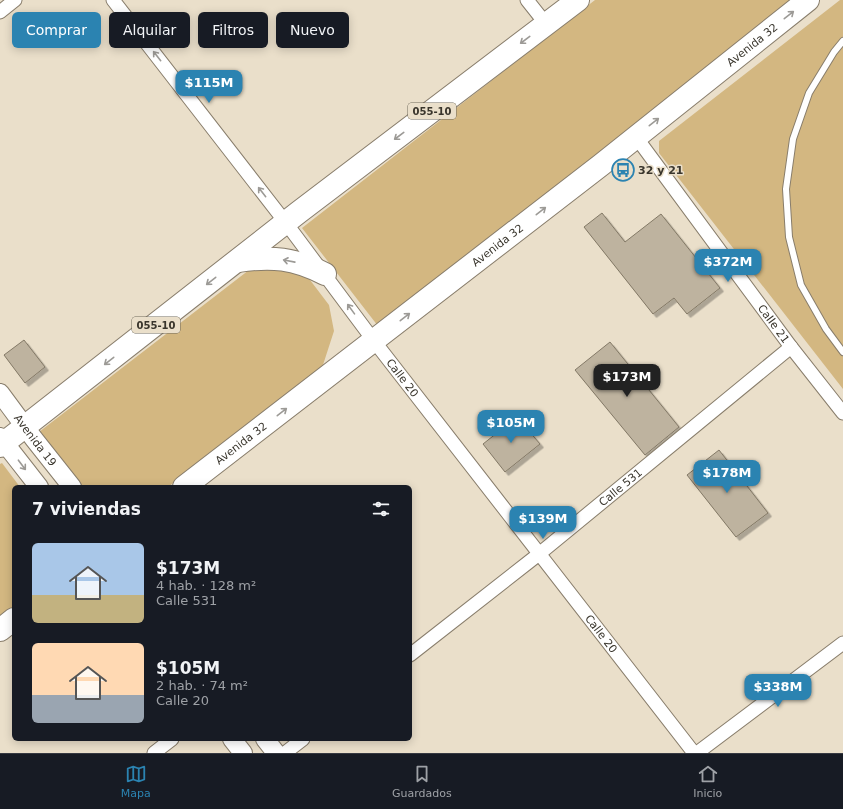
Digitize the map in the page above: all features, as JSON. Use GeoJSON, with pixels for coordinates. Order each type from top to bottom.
{"type":"FeatureCollection","features":[{"type":"Feature","properties":{"kind":"highway","name":"055-10"},"geometry":{"type":"LineString","coordinates":[[2,442],[25,426],[286,223],[578,0]]}},
{"type":"Feature","properties":{"kind":"highway","name":"Avenida 32"},"geometry":{"type":"LineString","coordinates":[[187,485],[636,137],[808,0]]}},
{"type":"Feature","properties":{"kind":"highway"},"geometry":{"type":"LineString","coordinates":[[237,261],[254,258],[285,259],[325,274]]}},
{"type":"Feature","properties":{"kind":"highway"},"geometry":{"type":"LineString","coordinates":[[0,630],[12,621]]}},
{"type":"Feature","properties":{"kind":"main road","name":"Avenida 19"},"geometry":{"type":"LineString","coordinates":[[0,393],[70,485]]}},
{"type":"Feature","properties":{"kind":"main road"},"geometry":{"type":"LineString","coordinates":[[2,442],[37,485]]}},
{"type":"Feature","properties":{"kind":"main road"},"geometry":{"type":"LineString","coordinates":[[234,741],[243,753]]}},
{"type":"Feature","properties":{"kind":"main road"},"geometry":{"type":"LineString","coordinates":[[267,741],[276,753]]}},
{"type":"Feature","properties":{"kind":"street"},"geometry":{"type":"LineString","coordinates":[[0,12],[15,0]]}},
{"type":"Feature","properties":{"kind":"street","name":"Calle 20"},"geometry":{"type":"LineString","coordinates":[[113,0],[286,223],[374,341],[696,753]]}},
{"type":"Feature","properties":{"kind":"street"},"geometry":{"type":"LineString","coordinates":[[527,0],[546,24]]}},
{"type":"Feature","properties":{"kind":"street","name":"Calle 21"},"geometry":{"type":"LineString","coordinates":[[636,137],[791,347],[843,413]]}},
{"type":"Feature","properties":{"kind":"street","name":"Calle 531"},"geometry":{"type":"LineString","coordinates":[[412,653],[539,554],[791,347]]}},
{"type":"Feature","properties":{"kind":"street"},"geometry":{"type":"LineString","coordinates":[[696,753],[843,642]]}},
{"type":"Feature","properties":{"kind":"street"},"geometry":{"type":"LineString","coordinates":[[154,753],[169,741]]}},
{"type":"Feature","properties":{"kind":"street"},"geometry":{"type":"LineString","coordinates":[[285,753],[300,741]]}},
{"type":"Feature","properties":{"kind":"lane"},"geometry":{"type":"LineString","coordinates":[[843,41],[834,52],[809,93],[793,139],[786,189],[789,237],[801,285],[826,329],[843,352]]}},
{"type":"Feature","properties":{"kind":"shaded area"},"geometry":{"type":"Polygon","coordinates":[[[595,0],[796,0],[378,326],[302,228],[595,0]]]}},
{"type":"Feature","properties":{"kind":"shaded area"},"geometry":{"type":"Polygon","coordinates":[[[840,0],[843,0],[843,389],[659,153],[659,141],[840,0]]]}},
{"type":"Feature","properties":{"kind":"shaded area"},"geometry":{"type":"Polygon","coordinates":[[[283,267],[307,276],[329,305],[334,331],[322,368],[171,485],[80,485],[39,432],[249,270],[283,267]]]}},
{"type":"Feature","properties":{"kind":"shaded area"},"geometry":{"type":"Polygon","coordinates":[[[2,463],[18,485],[12,485],[12,609],[0,618],[0,464],[2,463]]]}},
{"type":"Feature","properties":{"kind":"building"},"geometry":{"type":"Polygon","coordinates":[[[602,213],[625,242],[661,214],[720,288],[687,314],[674,298],[653,314],[584,227],[602,213]]]}},
{"type":"Feature","properties":{"kind":"building"},"geometry":{"type":"Polygon","coordinates":[[[24,340],[45,367],[25,383],[4,355],[24,340]]]}},
{"type":"Feature","properties":{"kind":"building"},"geometry":{"type":"Polygon","coordinates":[[[610,342],[679,427],[645,455],[575,370],[610,342]]]}},
{"type":"Feature","properties":{"kind":"building"},"geometry":{"type":"Polygon","coordinates":[[[517,417],[540,444],[505,472],[483,444],[517,417]]]}},
{"type":"Feature","properties":{"kind":"building"},"geometry":{"type":"Polygon","coordinates":[[[719,450],[768,513],[736,537],[687,475],[719,450]]]}},
{"type":"Feature","properties":{"kind":"place","name":"32 y 21"},"geometry":{"type":"Point","coordinates":[623,170]}}]}
